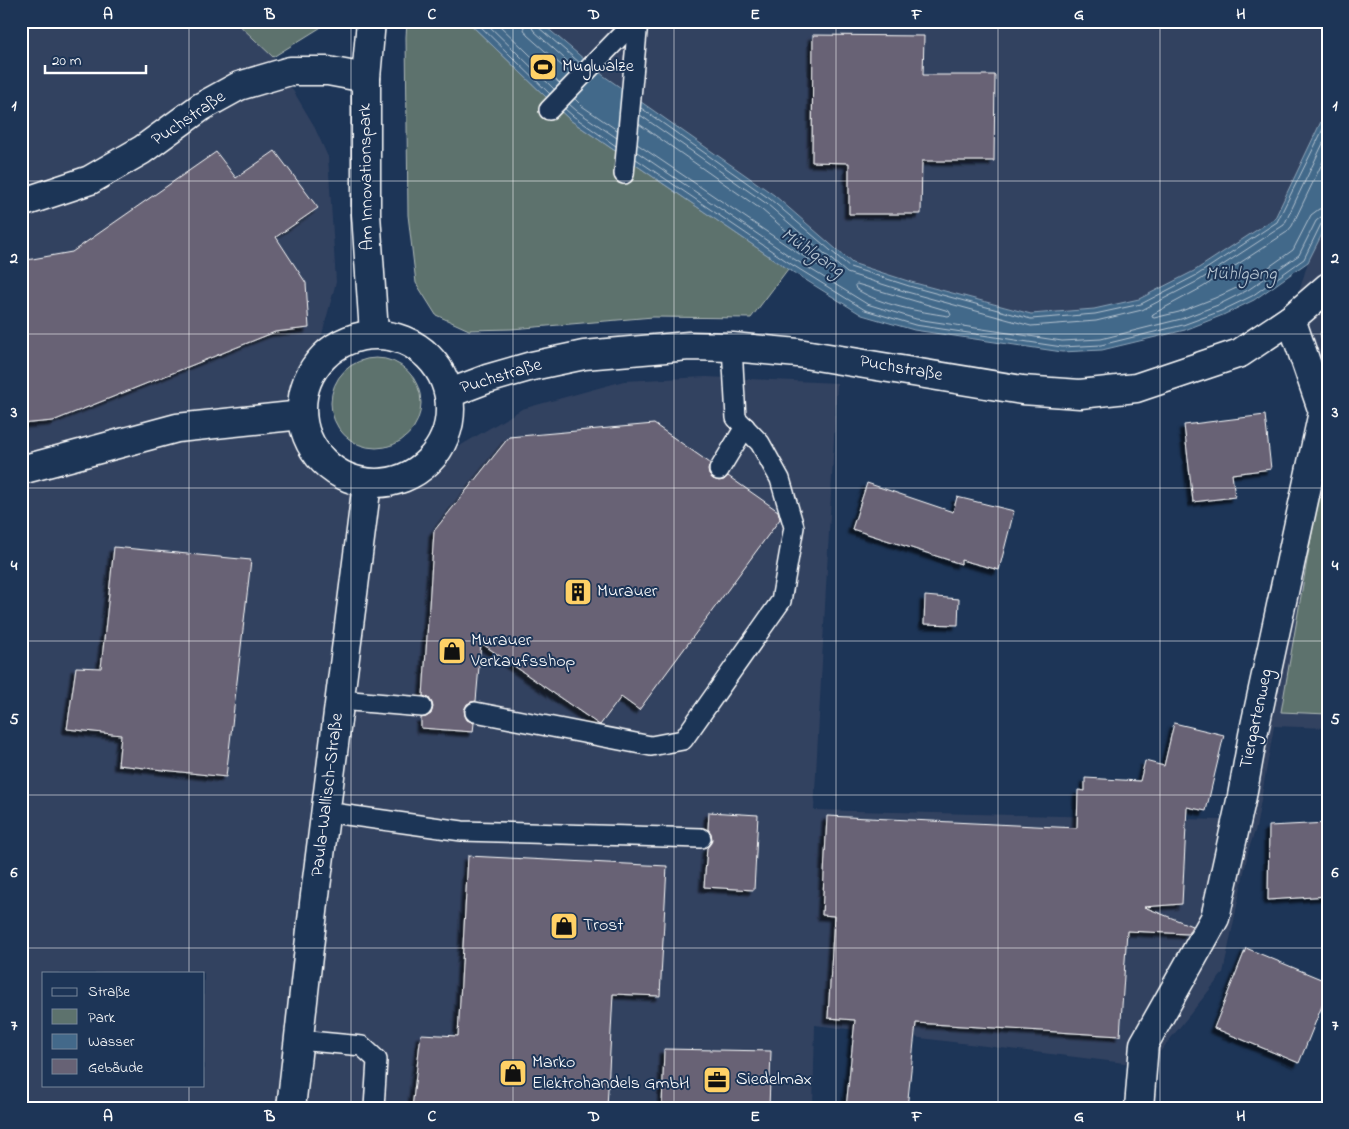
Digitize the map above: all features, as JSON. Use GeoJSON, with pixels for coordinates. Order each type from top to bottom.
{"type":"FeatureCollection","features":[{"type":"Feature","properties":{"kind":"street","name":"Am Innovationspark"},"geometry":{"type":"LineString","coordinates":[[371,21],[366,78],[366,214],[374,333]]}},
{"type":"Feature","properties":{"kind":"street","name":"Puchstraße"},"geometry":{"type":"LineString","coordinates":[[21,203],[90,180],[142,150],[201,106],[239,86],[290,71],[328,71],[366,78]]}},
{"type":"Feature","properties":{"kind":"street","name":"Puchstraße"},"geometry":{"type":"LineString","coordinates":[[450,393],[487,379],[532,366],[584,355],[689,346],[732,347],[808,354],[1022,390],[1080,394],[1136,388],[1240,353],[1291,319],[1328,287]]}},
{"type":"Feature","properties":{"kind":"street","name":"Tiergartenweg"},"geometry":{"type":"LineString","coordinates":[[1139,1108],[1144,1044],[1215,918],[1323,412],[1291,319]]}},
{"type":"Feature","properties":{"kind":"street","name":"Puchstraße"},"geometry":{"type":"LineString","coordinates":[[374,333],[427,352],[444,373],[450,393],[446,428],[439,451],[411,476],[390,481],[368,483],[351,479],[330,465],[318,454],[309,438],[302,415],[307,388],[314,368],[328,351],[344,340],[374,333]]}},
{"type":"Feature","properties":{"kind":"street"},"geometry":{"type":"LineString","coordinates":[[21,470],[177,428],[302,415]]}},
{"type":"Feature","properties":{"kind":"street","name":"Paula-Wallisch-Straße"},"geometry":{"type":"LineString","coordinates":[[291,1108],[325,812],[368,483]]}},
{"type":"Feature","properties":{"kind":"lane"},"geometry":{"type":"LineString","coordinates":[[548,110],[636,21]]}},
{"type":"Feature","properties":{"kind":"lane"},"geometry":{"type":"LineString","coordinates":[[624,174],[636,21]]}},
{"type":"Feature","properties":{"kind":"lane"},"geometry":{"type":"LineString","coordinates":[[475,712],[651,746],[683,740],[781,601],[794,527],[780,479],[760,443],[736,418],[732,347]]}},
{"type":"Feature","properties":{"kind":"lane"},"geometry":{"type":"LineString","coordinates":[[719,470],[745,427]]}},
{"type":"Feature","properties":{"kind":"lane"},"geometry":{"type":"LineString","coordinates":[[340,700],[422,707]]}},
{"type":"Feature","properties":{"kind":"lane"},"geometry":{"type":"LineString","coordinates":[[325,812],[462,831],[701,838]]}},
{"type":"Feature","properties":{"kind":"lane"},"geometry":{"type":"LineString","coordinates":[[299,1040],[362,1046],[377,1060],[374,1108]]}},
{"type":"Feature","properties":{"kind":"shaded area"},"geometry":{"type":"Polygon","coordinates":[[[21,21],[235,21],[273,57],[313,124],[328,157],[336,282],[307,388],[302,415],[318,454],[368,483],[411,475],[522,409],[624,381],[706,377],[837,383],[814,810],[1222,820],[1320,403],[1291,319],[1308,262],[1194,271],[1139,299],[1094,309],[1031,314],[911,282],[852,263],[774,195],[591,67],[539,21],[1328,21],[1328,728],[1274,726],[1256,828],[1249,848],[1223,973],[1147,1068],[1133,1064],[815,1025],[813,1108],[21,1108],[21,537],[25,500],[21,501],[21,21]]]}},
{"type":"Feature","properties":{"kind":"green space"},"geometry":{"type":"Polygon","coordinates":[[[235,21],[331,21],[273,57],[235,21]]]}},
{"type":"Feature","properties":{"kind":"green space"},"geometry":{"type":"Polygon","coordinates":[[[407,21],[467,21],[570,120],[788,269],[751,318],[653,317],[512,329],[469,330],[436,315],[416,283],[408,215],[407,21]]]}},
{"type":"Feature","properties":{"kind":"green space"},"geometry":{"type":"Polygon","coordinates":[[[1328,316],[1328,372],[1326,355],[1320,334],[1328,316]]]}},
{"type":"Feature","properties":{"kind":"green space"},"geometry":{"type":"Polygon","coordinates":[[[376,358],[393,361],[408,371],[418,386],[421,403],[418,420],[408,435],[393,445],[376,448],[359,445],[344,435],[334,420],[331,403],[334,386],[344,371],[359,361],[376,358]]]}},
{"type":"Feature","properties":{"kind":"green space"},"geometry":{"type":"Polygon","coordinates":[[[1318,497],[1328,499],[1328,714],[1281,712],[1318,497]]]}},
{"type":"Feature","properties":{"kind":"water","name":"Mühlgang"},"geometry":{"type":"Polygon","coordinates":[[[467,21],[539,21],[604,76],[774,195],[852,263],[911,282],[1031,314],[1094,309],[1139,299],[1194,271],[1275,218],[1328,107],[1328,222],[1308,262],[1254,300],[1185,330],[1102,350],[1062,352],[914,330],[862,315],[788,269],[570,120],[467,21]]]}},
{"type":"Feature","properties":{"kind":"building"},"geometry":{"type":"Polygon","coordinates":[[[813,35],[924,36],[923,75],[995,75],[994,161],[922,161],[921,214],[849,214],[849,163],[812,162],[813,35]]]}},
{"type":"Feature","properties":{"kind":"building"},"geometry":{"type":"Polygon","coordinates":[[[275,151],[318,208],[276,237],[306,283],[309,328],[275,332],[53,421],[21,424],[21,261],[72,252],[216,152],[236,178],[275,151]]]}},
{"type":"Feature","properties":{"kind":"building"},"geometry":{"type":"Polygon","coordinates":[[[1265,415],[1271,469],[1232,474],[1235,497],[1193,502],[1184,425],[1265,415]]]}},
{"type":"Feature","properties":{"kind":"building","name":"Murauer"},"geometry":{"type":"Polygon","coordinates":[[[654,424],[710,463],[708,470],[709,475],[713,479],[724,480],[728,476],[778,511],[780,519],[639,710],[621,697],[600,725],[481,643],[476,701],[467,704],[464,710],[467,720],[474,723],[473,732],[421,728],[421,718],[431,714],[433,707],[429,698],[423,696],[434,531],[509,437],[654,424]]]}},
{"type":"Feature","properties":{"kind":"building"},"geometry":{"type":"Polygon","coordinates":[[[867,483],[953,512],[957,497],[1014,511],[999,570],[961,560],[961,564],[852,529],[867,483]]]}},
{"type":"Feature","properties":{"kind":"building"},"geometry":{"type":"Polygon","coordinates":[[[114,547],[251,560],[226,777],[118,765],[121,735],[67,729],[76,667],[101,668],[114,547]]]}},
{"type":"Feature","properties":{"kind":"building"},"geometry":{"type":"Polygon","coordinates":[[[925,596],[959,599],[958,625],[924,624],[925,596]]]}},
{"type":"Feature","properties":{"kind":"building"},"geometry":{"type":"Polygon","coordinates":[[[1174,723],[1224,735],[1206,811],[1187,807],[1182,904],[1144,907],[1192,926],[1188,934],[1127,931],[1120,1036],[916,1023],[907,1108],[846,1108],[855,1020],[828,1018],[834,916],[822,915],[827,816],[1077,828],[1078,790],[1085,791],[1085,778],[1140,781],[1145,761],[1164,766],[1174,723]]]}},
{"type":"Feature","properties":{"kind":"building"},"geometry":{"type":"Polygon","coordinates":[[[709,812],[758,815],[754,890],[704,887],[707,848],[712,839],[708,829],[709,812]]]}},
{"type":"Feature","properties":{"kind":"building"},"geometry":{"type":"Polygon","coordinates":[[[1328,823],[1328,896],[1268,900],[1269,826],[1328,823]]]}},
{"type":"Feature","properties":{"kind":"building"},"geometry":{"type":"Polygon","coordinates":[[[468,856],[667,866],[660,996],[613,994],[607,1108],[412,1108],[421,1034],[458,1036],[468,856]]]}},
{"type":"Feature","properties":{"kind":"building"},"geometry":{"type":"Polygon","coordinates":[[[1246,948],[1328,982],[1328,991],[1299,1063],[1214,1028],[1246,948]]]}},
{"type":"Feature","properties":{"kind":"building","name":"Siedelmax"},"geometry":{"type":"Polygon","coordinates":[[[664,1049],[771,1051],[769,1108],[662,1108],[664,1049]]]}},
{"type":"Feature","properties":{"kind":"place","name":"Muglwalze"},"geometry":{"type":"Point","coordinates":[543,67]}},
{"type":"Feature","properties":{"kind":"place","name":"Murauer"},"geometry":{"type":"Point","coordinates":[578,592]}},
{"type":"Feature","properties":{"kind":"place","name":"Murauer Verkaufsshop"},"geometry":{"type":"Point","coordinates":[452,651]}},
{"type":"Feature","properties":{"kind":"place","name":"Trost"},"geometry":{"type":"Point","coordinates":[564,926]}},
{"type":"Feature","properties":{"kind":"place","name":"Marko Elektrohandels GmbH"},"geometry":{"type":"Point","coordinates":[513,1073]}},
{"type":"Feature","properties":{"kind":"place","name":"Siedelmax"},"geometry":{"type":"Point","coordinates":[717,1080]}}]}
